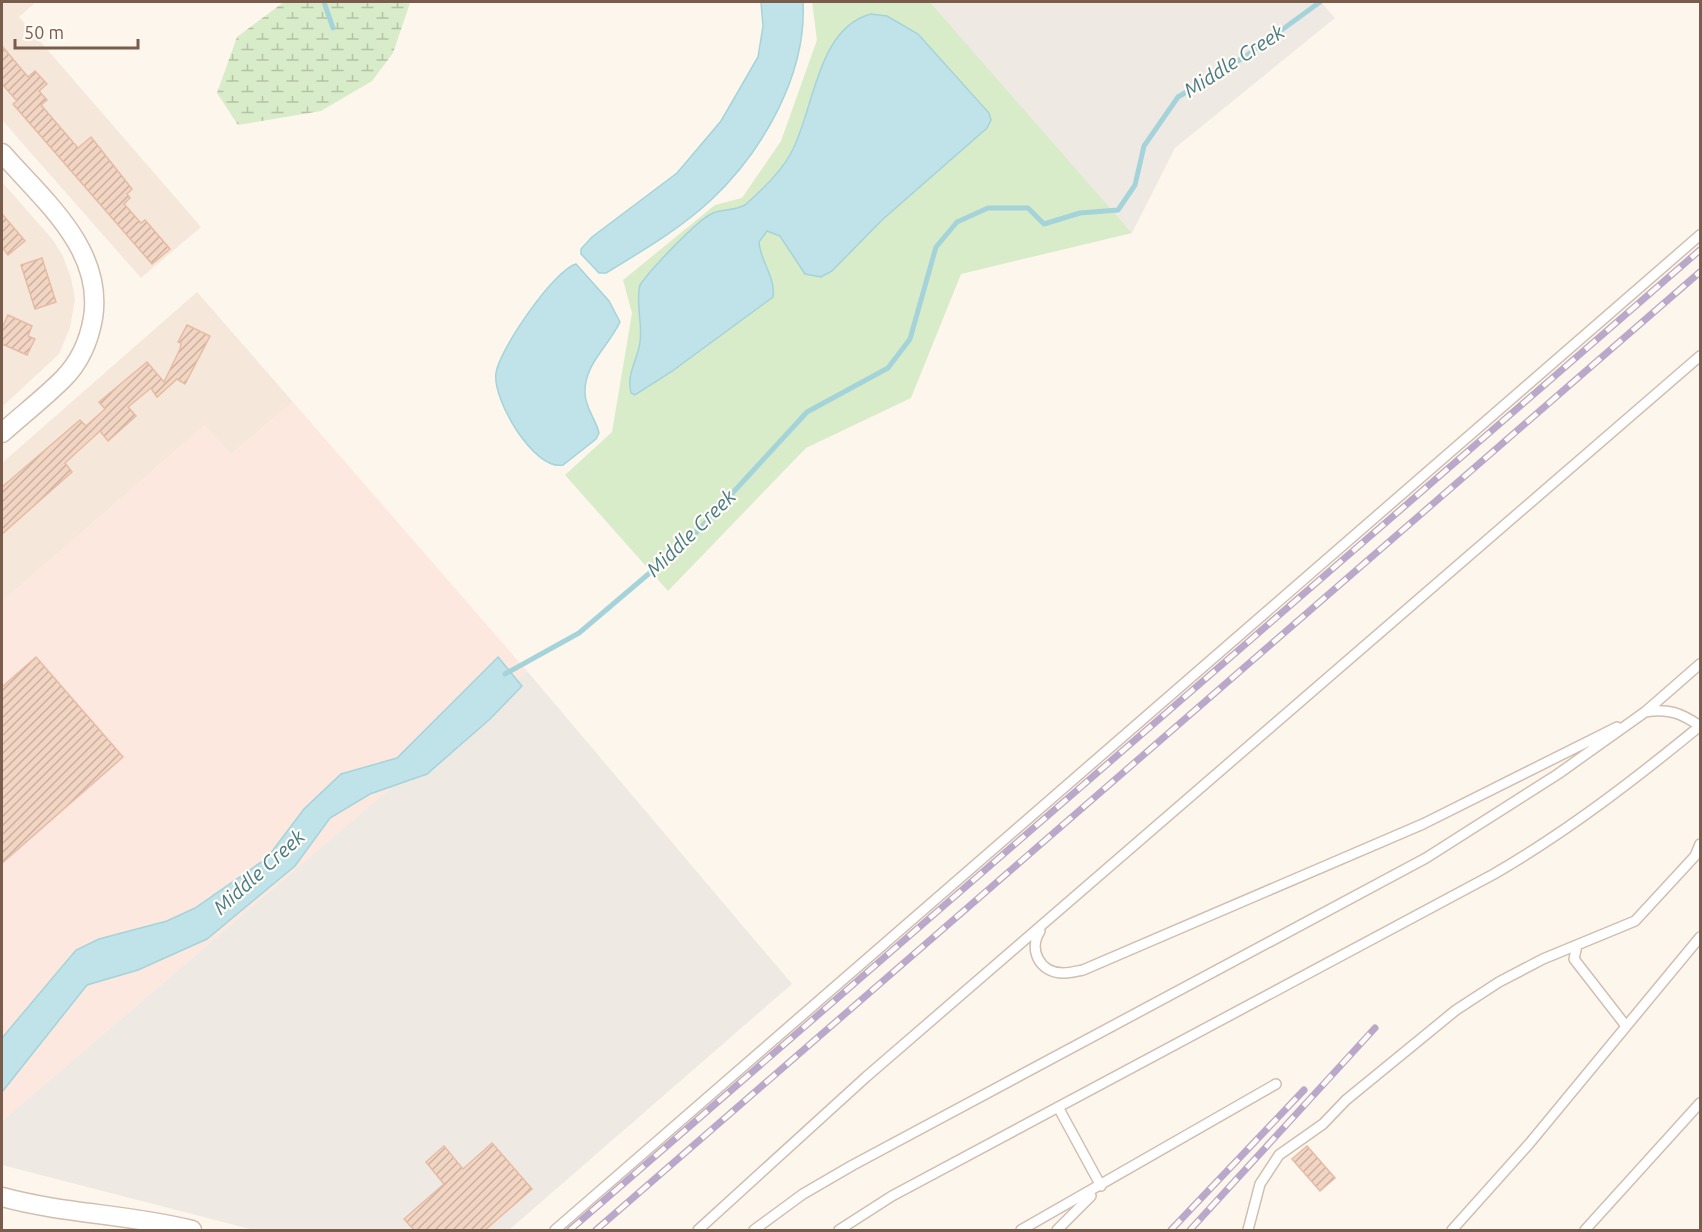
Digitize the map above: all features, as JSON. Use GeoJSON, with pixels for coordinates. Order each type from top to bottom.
{"type":"FeatureCollection","features":[{"type":"Feature","properties":{"kind":"street"},"geometry":{"type":"LineString","coordinates":[[2,153],[73,235],[83,252],[94,287],[91,329],[77,362],[64,378],[2,433]]}},
{"type":"Feature","properties":{"kind":"street"},"geometry":{"type":"LineString","coordinates":[[2,1197],[57,1209],[150,1220],[192,1230]]}},
{"type":"Feature","properties":{"kind":"lane"},"geometry":{"type":"LineString","coordinates":[[555,1230],[1701,235]]}},
{"type":"Feature","properties":{"kind":"lane"},"geometry":{"type":"LineString","coordinates":[[698,1230],[866,1077],[1701,356]]}},
{"type":"Feature","properties":{"kind":"lane"},"geometry":{"type":"LineString","coordinates":[[754,1230],[803,1194],[853,1165],[1426,858],[1558,774],[1645,712],[1701,664]]}},
{"type":"Feature","properties":{"kind":"lane"},"geometry":{"type":"LineString","coordinates":[[839,1230],[892,1196],[1550,841],[1615,795],[1700,726],[1679,712],[1662,709],[1645,712],[1424,824],[1083,970],[1062,973],[1048,970],[1040,962],[1034,950],[1034,941],[1044,925]]}},
{"type":"Feature","properties":{"kind":"lane"},"geometry":{"type":"LineString","coordinates":[[1248,1230],[1260,1184],[1279,1155],[1323,1124],[1346,1100],[1456,1010],[1499,982],[1576,945],[1635,921],[1695,856],[1701,844]]}},
{"type":"Feature","properties":{"kind":"lane"},"geometry":{"type":"LineString","coordinates":[[1452,1230],[1529,1144],[1701,937]]}},
{"type":"Feature","properties":{"kind":"lane"},"geometry":{"type":"LineString","coordinates":[[1576,945],[1574,959],[1626,1026]]}},
{"type":"Feature","properties":{"kind":"lane"},"geometry":{"type":"LineString","coordinates":[[1021,1230],[1276,1084]]}},
{"type":"Feature","properties":{"kind":"lane"},"geometry":{"type":"LineString","coordinates":[[1585,1230],[1701,1103]]}},
{"type":"Feature","properties":{"kind":"lane"},"geometry":{"type":"LineString","coordinates":[[1058,1107],[1101,1186]]}},
{"type":"Feature","properties":{"kind":"lane"},"geometry":{"type":"LineString","coordinates":[[1057,1230],[1101,1186]]}},
{"type":"Feature","properties":{"kind":"shaded area"},"geometry":{"type":"Polygon","coordinates":[[[2,2],[36,2],[19,17],[201,227],[141,278],[2,120],[2,2]]]}},
{"type":"Feature","properties":{"kind":"shaded area"},"geometry":{"type":"Polygon","coordinates":[[[930,2],[1321,2],[1335,18],[1175,148],[1132,233],[930,2]]]}},
{"type":"Feature","properties":{"kind":"shaded area"},"geometry":{"type":"Polygon","coordinates":[[[2,182],[53,240],[63,256],[71,278],[75,300],[70,328],[59,354],[2,407],[2,182]]]}},
{"type":"Feature","properties":{"kind":"shaded area"},"geometry":{"type":"Polygon","coordinates":[[[197,292],[293,402],[230,455],[204,426],[2,602],[2,463],[197,292]]]}},
{"type":"Feature","properties":{"kind":"shaded area"},"geometry":{"type":"Polygon","coordinates":[[[293,402],[527,671],[2,1121],[2,602],[205,425],[231,454],[293,402]]]}},
{"type":"Feature","properties":{"kind":"shaded area"},"geometry":{"type":"Polygon","coordinates":[[[527,671],[792,984],[509,1230],[254,1230],[2,1165],[2,1121],[527,671]]]}},
{"type":"Feature","properties":{"kind":"green space"},"geometry":{"type":"Polygon","coordinates":[[[284,2],[410,3],[393,53],[372,81],[321,111],[238,125],[217,93],[237,37],[284,2]]]}},
{"type":"Feature","properties":{"kind":"green space"},"geometry":{"type":"Polygon","coordinates":[[[812,2],[930,2],[1132,233],[961,274],[911,398],[806,448],[668,591],[565,475],[612,432],[632,313],[623,280],[715,205],[742,198],[781,141],[817,40],[812,2]]]}},
{"type":"Feature","properties":{"kind":"water"},"geometry":{"type":"Polygon","coordinates":[[[761,2],[803,2],[798,56],[778,110],[764,135],[748,159],[699,211],[674,230],[606,273],[599,273],[581,254],[581,249],[592,237],[677,173],[721,121],[758,57],[763,26],[761,2]]]}},
{"type":"Feature","properties":{"kind":"water"},"geometry":{"type":"Polygon","coordinates":[[[871,14],[887,16],[918,34],[989,113],[991,120],[987,128],[882,220],[832,271],[821,277],[805,274],[780,236],[767,231],[759,242],[772,283],[773,297],[671,372],[635,395],[631,393],[630,379],[641,335],[638,299],[640,285],[686,234],[706,217],[745,205],[776,174],[787,160],[799,136],[819,73],[828,53],[839,36],[853,22],[871,14]]]}},
{"type":"Feature","properties":{"kind":"water"},"geometry":{"type":"Polygon","coordinates":[[[576,264],[609,301],[620,322],[593,364],[586,383],[587,404],[599,433],[596,439],[563,465],[552,464],[540,457],[517,431],[501,399],[496,373],[507,347],[529,312],[555,280],[566,269],[576,264]]]}},
{"type":"Feature","properties":{"kind":"water"},"geometry":{"type":"Polygon","coordinates":[[[498,657],[522,686],[490,719],[427,774],[370,794],[330,818],[295,866],[207,939],[138,970],[87,985],[2,1092],[2,1038],[76,950],[99,939],[167,921],[195,908],[267,858],[304,809],[341,774],[397,758],[498,657]]]}},
{"type":"Feature","properties":{"kind":"building"},"geometry":{"type":"Polygon","coordinates":[[[2,46],[28,77],[35,71],[47,84],[39,91],[47,100],[41,105],[78,148],[91,137],[132,189],[127,194],[130,198],[124,204],[141,223],[145,220],[170,249],[152,264],[13,104],[17,101],[2,84],[2,46]]]}},
{"type":"Feature","properties":{"kind":"building"},"geometry":{"type":"Polygon","coordinates":[[[2,214],[25,241],[8,255],[2,247],[2,214]]]}},
{"type":"Feature","properties":{"kind":"building"},"geometry":{"type":"Polygon","coordinates":[[[42,258],[56,302],[35,309],[21,265],[42,258]]]}},
{"type":"Feature","properties":{"kind":"building"},"geometry":{"type":"Polygon","coordinates":[[[8,315],[32,326],[28,336],[35,339],[27,355],[2,344],[2,328],[8,315]]]}},
{"type":"Feature","properties":{"kind":"building"},"geometry":{"type":"Polygon","coordinates":[[[187,325],[210,336],[185,384],[177,379],[157,397],[151,388],[128,407],[136,416],[108,441],[100,431],[65,463],[72,472],[2,534],[2,487],[80,420],[86,426],[105,409],[99,402],[147,362],[164,382],[180,349],[181,343],[178,342],[187,325]]]}},
{"type":"Feature","properties":{"kind":"building"},"geometry":{"type":"Polygon","coordinates":[[[36,657],[123,757],[2,863],[2,687],[36,657]]]}},
{"type":"Feature","properties":{"kind":"building"},"geometry":{"type":"Polygon","coordinates":[[[492,1143],[532,1189],[485,1230],[414,1230],[404,1219],[444,1184],[426,1162],[444,1146],[463,1169],[492,1143]]]}},
{"type":"Feature","properties":{"kind":"building"},"geometry":{"type":"Polygon","coordinates":[[[1307,1146],[1335,1178],[1320,1191],[1292,1159],[1307,1146]]]}},
{"type":"Feature","properties":{"kind":"waterway"},"geometry":{"type":"LineString","coordinates":[[324,2],[333,28]]}},
{"type":"Feature","properties":{"kind":"waterway","name":"Middle Creek"},"geometry":{"type":"LineString","coordinates":[[505,674],[579,633],[692,537],[807,412],[888,368],[910,339],[936,247],[957,222],[988,208],[1028,208],[1044,224],[1080,213],[1118,210],[1135,185],[1144,146],[1178,97],[1246,56],[1320,2]]}},
{"type":"Feature","properties":{"kind":"railway"},"geometry":{"type":"LineString","coordinates":[[570,1230],[1700,250]]}},
{"type":"Feature","properties":{"kind":"railway"},"geometry":{"type":"LineString","coordinates":[[596,1230],[1700,272]]}},
{"type":"Feature","properties":{"kind":"railway"},"geometry":{"type":"LineString","coordinates":[[1190,1230],[1375,1028]]}},
{"type":"Feature","properties":{"kind":"railway"},"geometry":{"type":"LineString","coordinates":[[1171,1230],[1304,1090]]}}]}
